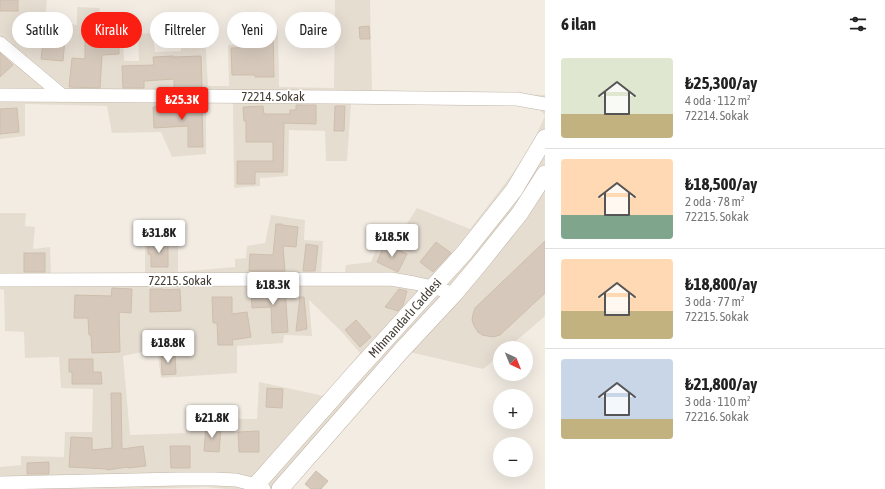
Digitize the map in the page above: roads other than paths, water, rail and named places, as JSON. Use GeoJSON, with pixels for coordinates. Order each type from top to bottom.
{"type":"FeatureCollection","features":[{"type":"Feature","properties":{"kind":"street"},"geometry":{"type":"LineString","coordinates":[[0,43],[62,95]]}},
{"type":"Feature","properties":{"kind":"street","name":"72214. Sokak"},"geometry":{"type":"LineString","coordinates":[[0,95],[517,99],[545,104]]}},
{"type":"Feature","properties":{"kind":"street","name":"Mihmandarlı Caddesi"},"geometry":{"type":"LineString","coordinates":[[258,488],[464,253],[514,190],[545,138]]}},
{"type":"Feature","properties":{"kind":"street","name":"Mihmandarlı Caddesi"},"geometry":{"type":"LineString","coordinates":[[280,489],[401,351],[480,264],[520,213],[545,174]]}},
{"type":"Feature","properties":{"kind":"street","name":"72215. Sokak"},"geometry":{"type":"LineString","coordinates":[[0,280],[391,279],[433,287],[454,294]]}},
{"type":"Feature","properties":{"kind":"street"},"geometry":{"type":"LineString","coordinates":[[0,483],[214,479],[236,480],[258,488]]}}]}
